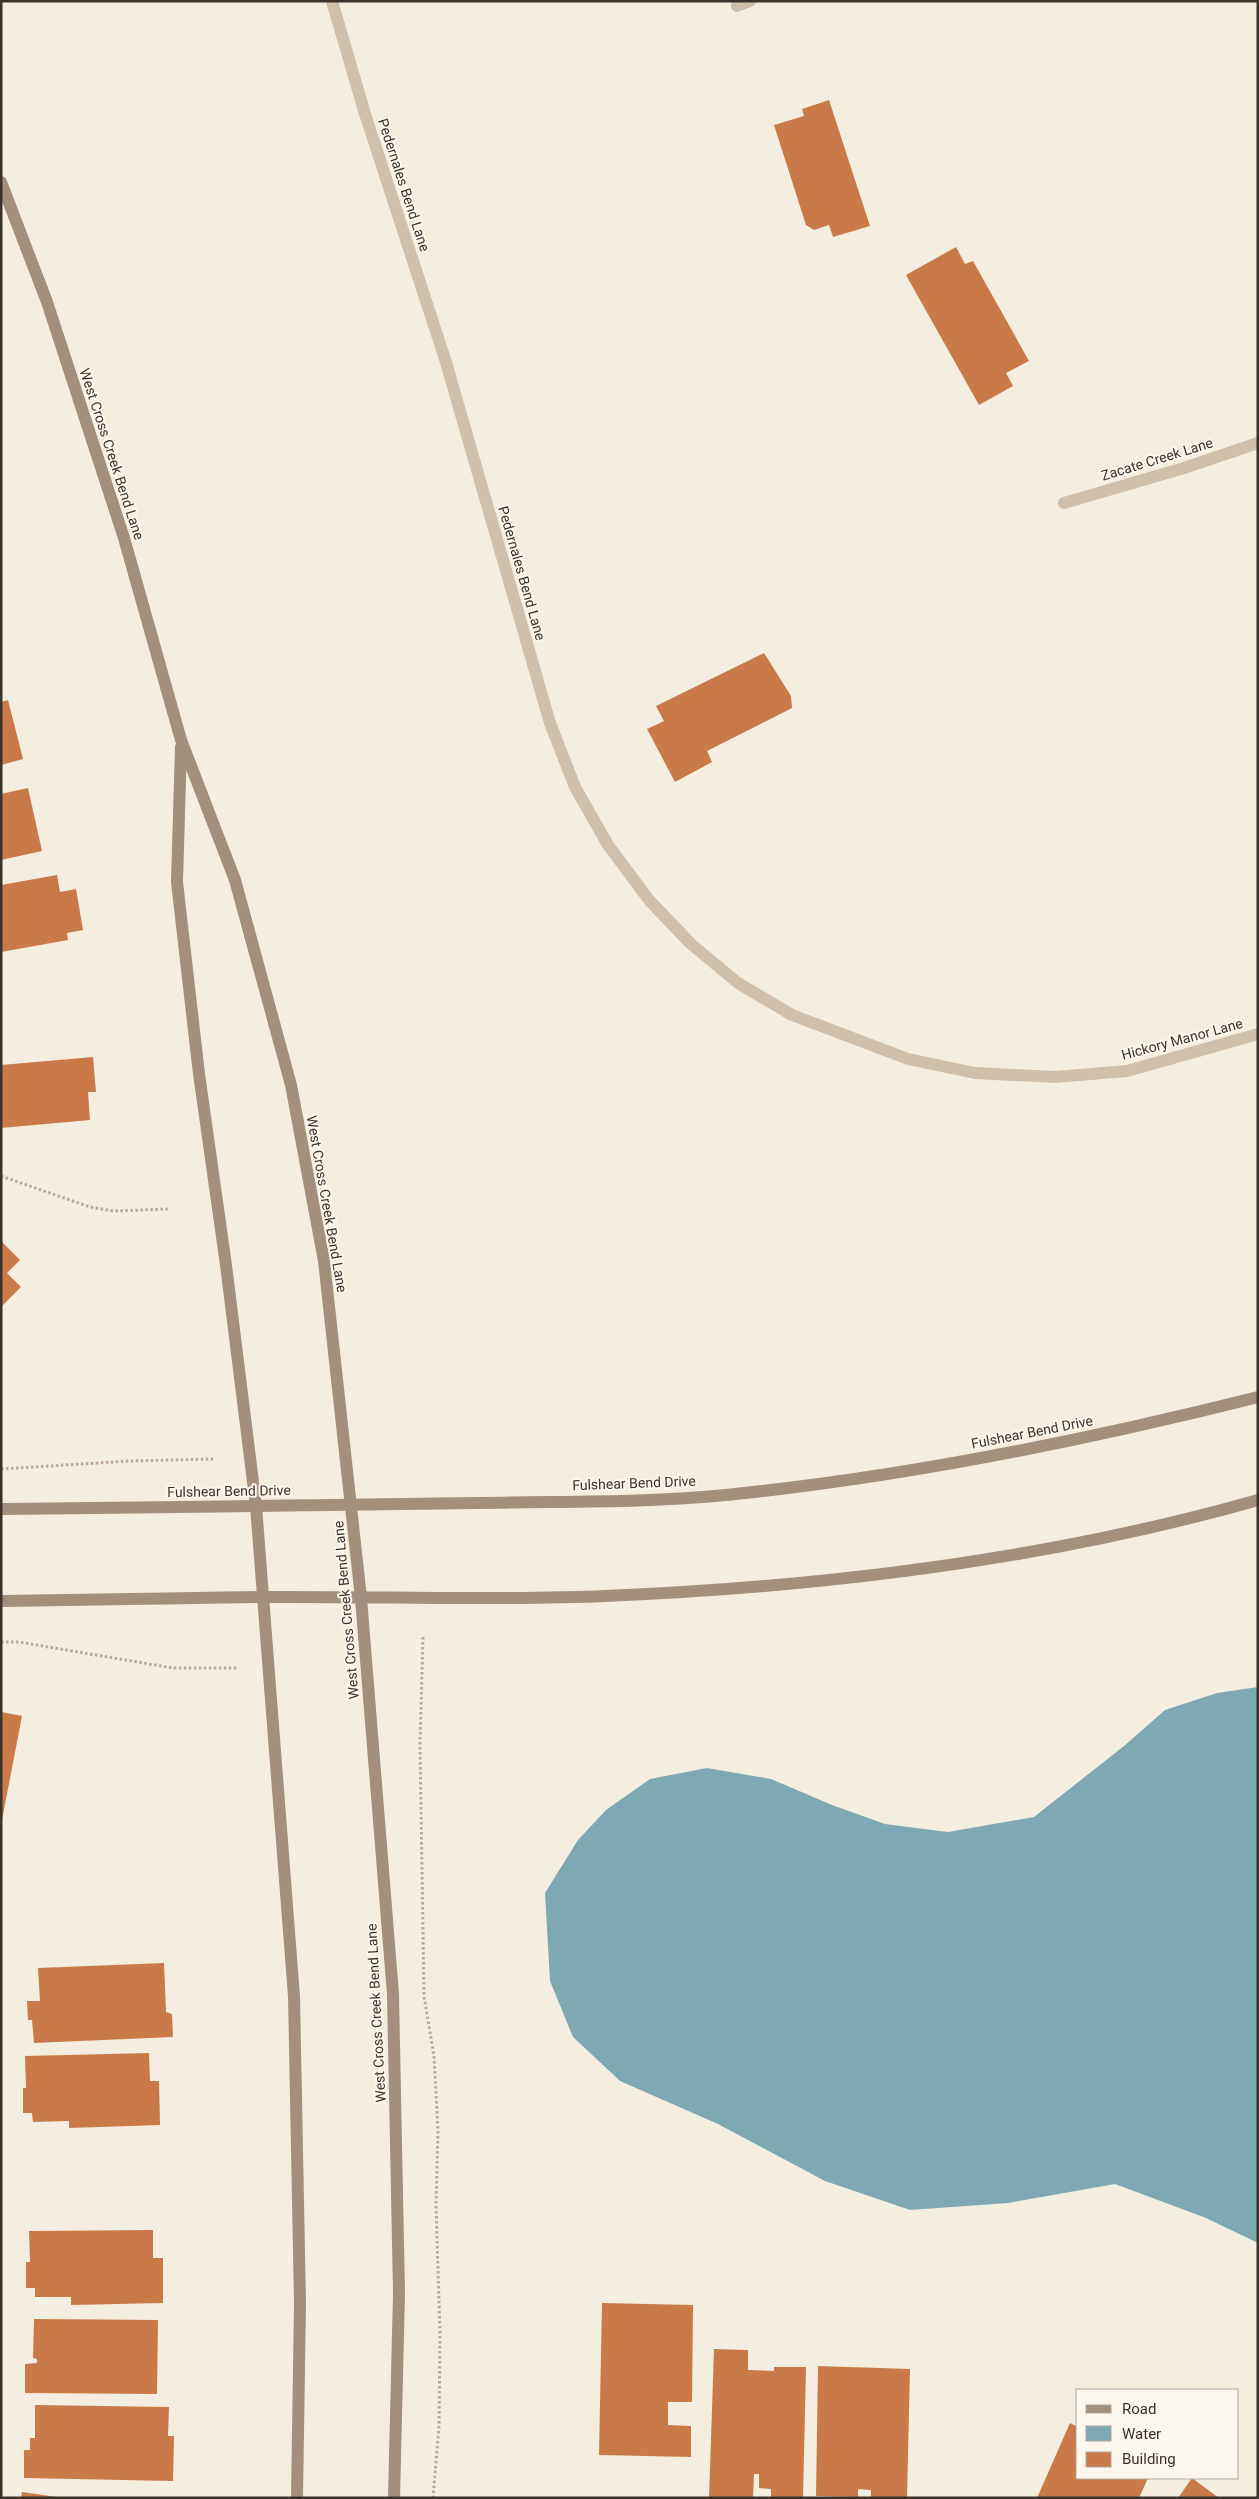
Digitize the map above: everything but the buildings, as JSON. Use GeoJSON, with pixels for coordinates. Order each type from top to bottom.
{"type":"FeatureCollection","features":[{"type":"Feature","properties":{"kind":"main road","name":"West Cross Creek Bend Lane"},"geometry":{"type":"LineString","coordinates":[[1,182],[47,302],[121,528],[181,740],[235,880],[291,1085],[324,1261],[361,1598],[393,1994],[399,2293],[394,2498]]}},
{"type":"Feature","properties":{"kind":"main road","name":"West Cross Creek Bend Lane"},"geometry":{"type":"LineString","coordinates":[[181,740],[177,882],[256,1506],[294,1996],[300,2303],[297,2498]]}},
{"type":"Feature","properties":{"kind":"main road","name":"Fulshear Bend Drive"},"geometry":{"type":"LineString","coordinates":[[1,1509],[352,1505],[640,1499],[723,1495],[816,1484],[935,1466],[1152,1424],[1258,1397]]}},
{"type":"Feature","properties":{"kind":"main road"},"geometry":{"type":"LineString","coordinates":[[1,1601],[264,1597],[602,1596],[712,1590],[820,1581],[1012,1554],[1128,1531],[1258,1500]]}},
{"type":"Feature","properties":{"kind":"street","name":"Pedernales Bend Lane"},"geometry":{"type":"LineString","coordinates":[[332,1],[365,114],[445,359],[550,723],[575,787],[619,861],[649,900],[691,944],[738,984],[792,1015],[849,1038]]}},
{"type":"Feature","properties":{"kind":"street"},"geometry":{"type":"LineString","coordinates":[[737,6],[750,1]]}},
{"type":"Feature","properties":{"kind":"street","name":"Zacate Creek Lane"},"geometry":{"type":"LineString","coordinates":[[1064,503],[1184,468],[1258,443]]}},
{"type":"Feature","properties":{"kind":"street","name":"Hickory Manor Lane"},"geometry":{"type":"LineString","coordinates":[[849,1038],[908,1060],[975,1073],[1055,1077],[1127,1071],[1258,1034]]}},
{"type":"Feature","properties":{"kind":"path"},"geometry":{"type":"LineString","coordinates":[[1,1176],[90,1207],[122,1211],[170,1209]]}},
{"type":"Feature","properties":{"kind":"path"},"geometry":{"type":"LineString","coordinates":[[1,1469],[129,1461],[213,1459]]}},
{"type":"Feature","properties":{"kind":"path"},"geometry":{"type":"LineString","coordinates":[[423,1637],[420,1743],[424,1996],[434,2056],[438,2130],[436,2205],[439,2389],[433,2498]]}},
{"type":"Feature","properties":{"kind":"path"},"geometry":{"type":"LineString","coordinates":[[1,1642],[19,1642],[70,1650],[130,1663],[173,1668],[238,1668]]}},
{"type":"Feature","properties":{"kind":"water"},"geometry":{"type":"Polygon","coordinates":[[[1258,1687],[1258,2243],[1206,2218],[1115,2184],[1008,2203],[910,2210],[825,2181],[718,2124],[620,2081],[573,2037],[550,1981],[545,1893],[578,1840],[606,1810],[650,1779],[707,1768],[771,1779],[832,1805],[885,1824],[948,1832],[1034,1817],[1124,1746],[1165,1710],[1217,1693],[1258,1687]]]}}]}
